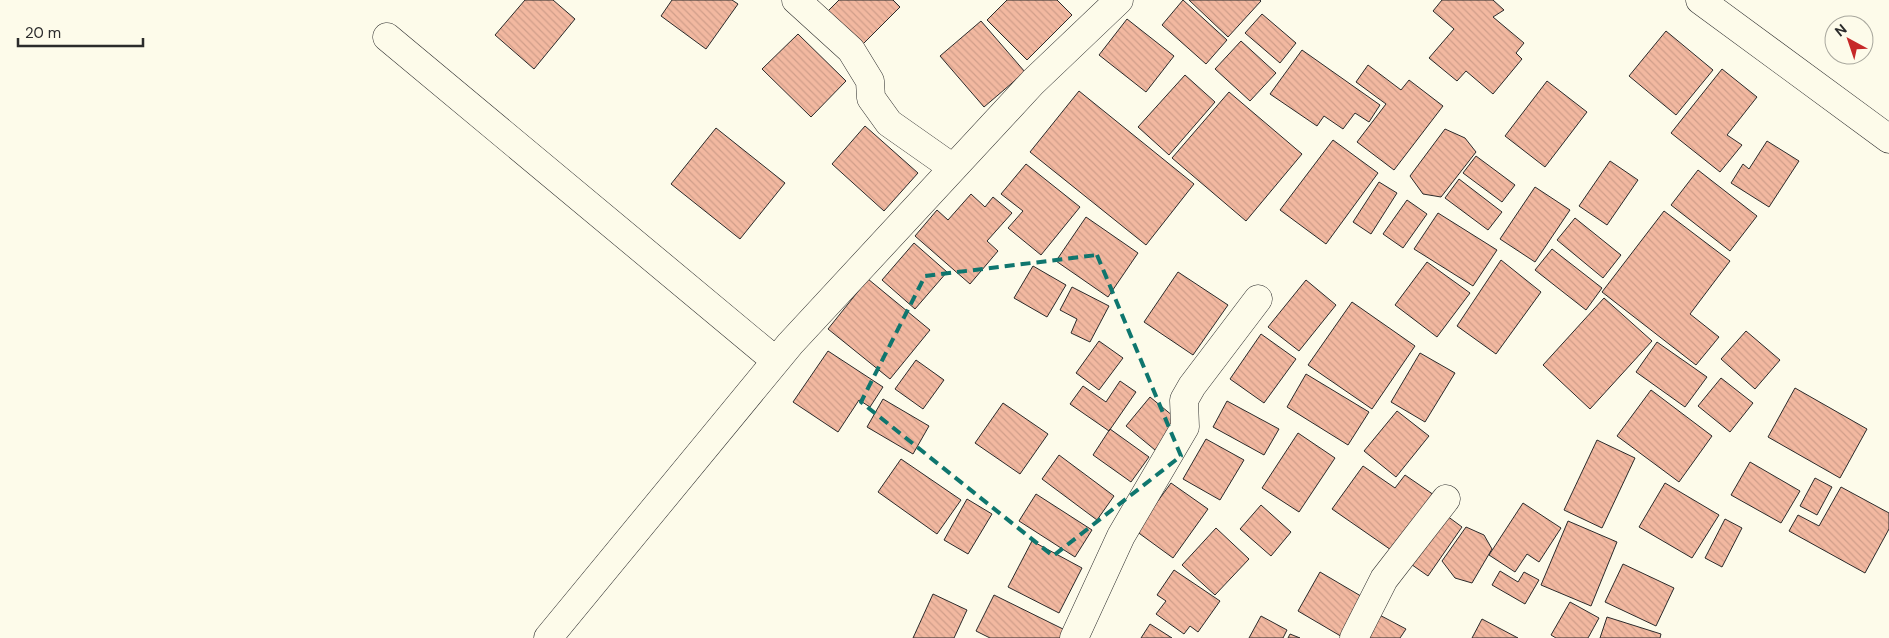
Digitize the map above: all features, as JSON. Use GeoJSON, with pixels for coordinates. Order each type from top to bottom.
{"type":"FeatureCollection","features":[{"type":"Feature","properties":{"kind":"street"},"geometry":{"type":"LineString","coordinates":[[796,0],[851,50],[870,81],[872,98],[889,123],[953,168]]}},
{"type":"Feature","properties":{"kind":"street"},"geometry":{"type":"LineString","coordinates":[[548,638],[776,361],[1033,82],[1119,0]]}},
{"type":"Feature","properties":{"kind":"street"},"geometry":{"type":"LineString","coordinates":[[1700,0],[1889,139]]}},
{"type":"Feature","properties":{"kind":"street"},"geometry":{"type":"LineString","coordinates":[[387,37],[776,361]]}},
{"type":"Feature","properties":{"kind":"street"},"geometry":{"type":"LineString","coordinates":[[1074,638],[1121,536],[1185,427],[1184,400],[1192,386],[1258,299]]}},
{"type":"Feature","properties":{"kind":"street"},"geometry":{"type":"LineString","coordinates":[[1354,638],[1384,579],[1446,499]]}},
{"type":"Feature","properties":{"kind":"highlighted area"},"geometry":{"type":"Polygon","coordinates":[[[1097,255],[1181,456],[1053,556],[861,402],[925,276],[1097,255]]]}},
{"type":"Feature","properties":{"kind":"building"},"geometry":{"type":"Polygon","coordinates":[[[525,0],[553,0],[575,19],[534,69],[495,35],[525,0]]]}},
{"type":"Feature","properties":{"kind":"building"},"geometry":{"type":"Polygon","coordinates":[[[672,0],[732,0],[738,4],[706,49],[661,16],[672,0]]]}},
{"type":"Feature","properties":{"kind":"building"},"geometry":{"type":"Polygon","coordinates":[[[839,0],[893,0],[900,7],[861,46],[827,12],[839,0]]]}},
{"type":"Feature","properties":{"kind":"building"},"geometry":{"type":"Polygon","coordinates":[[[1007,0],[1057,0],[1072,15],[1027,60],[987,20],[1007,0]]]}},
{"type":"Feature","properties":{"kind":"building"},"geometry":{"type":"Polygon","coordinates":[[[1183,0],[1227,40],[1206,64],[1162,25],[1183,0]]]}},
{"type":"Feature","properties":{"kind":"building"},"geometry":{"type":"Polygon","coordinates":[[[1189,0],[1260,0],[1261,1],[1228,37],[1189,0]]]}},
{"type":"Feature","properties":{"kind":"building"},"geometry":{"type":"Polygon","coordinates":[[[1442,0],[1493,0],[1504,10],[1493,17],[1524,43],[1516,53],[1522,59],[1493,94],[1466,71],[1457,81],[1429,58],[1454,29],[1433,11],[1442,0]]]}},
{"type":"Feature","properties":{"kind":"building"},"geometry":{"type":"Polygon","coordinates":[[[1262,14],[1296,43],[1280,63],[1245,33],[1262,14]]]}},
{"type":"Feature","properties":{"kind":"building"},"geometry":{"type":"Polygon","coordinates":[[[1127,19],[1174,56],[1146,92],[1099,55],[1127,19]]]}},
{"type":"Feature","properties":{"kind":"building"},"geometry":{"type":"Polygon","coordinates":[[[981,21],[1025,72],[984,107],[940,56],[981,21]]]}},
{"type":"Feature","properties":{"kind":"building"},"geometry":{"type":"Polygon","coordinates":[[[1666,31],[1713,70],[1676,115],[1629,76],[1666,31]]]}},
{"type":"Feature","properties":{"kind":"building"},"geometry":{"type":"Polygon","coordinates":[[[798,34],[846,81],[811,117],[762,69],[798,34]]]}},
{"type":"Feature","properties":{"kind":"building"},"geometry":{"type":"Polygon","coordinates":[[[1241,41],[1276,73],[1250,101],[1215,69],[1241,41]]]}},
{"type":"Feature","properties":{"kind":"building"},"geometry":{"type":"Polygon","coordinates":[[[1302,50],[1380,105],[1369,122],[1355,113],[1343,129],[1324,116],[1317,126],[1270,94],[1302,50]]]}},
{"type":"Feature","properties":{"kind":"building"},"geometry":{"type":"Polygon","coordinates":[[[1368,65],[1401,90],[1409,80],[1443,106],[1394,170],[1357,142],[1386,104],[1356,82],[1368,65]]]}},
{"type":"Feature","properties":{"kind":"building"},"geometry":{"type":"Polygon","coordinates":[[[1722,69],[1757,97],[1727,135],[1742,145],[1720,172],[1671,133],[1722,69]]]}},
{"type":"Feature","properties":{"kind":"building"},"geometry":{"type":"Polygon","coordinates":[[[1185,75],[1215,102],[1169,155],[1138,127],[1185,75]]]}},
{"type":"Feature","properties":{"kind":"building"},"geometry":{"type":"Polygon","coordinates":[[[1547,81],[1587,112],[1545,167],[1505,136],[1547,81]]]}},
{"type":"Feature","properties":{"kind":"building"},"geometry":{"type":"Polygon","coordinates":[[[1079,91],[1194,184],[1146,245],[1030,152],[1079,91]]]}},
{"type":"Feature","properties":{"kind":"building"},"geometry":{"type":"Polygon","coordinates":[[[1229,92],[1302,154],[1246,221],[1172,158],[1229,92]]]}},
{"type":"Feature","properties":{"kind":"building"},"geometry":{"type":"Polygon","coordinates":[[[865,126],[918,173],[884,211],[832,164],[865,126]]]}},
{"type":"Feature","properties":{"kind":"building"},"geometry":{"type":"Polygon","coordinates":[[[716,128],[785,183],[740,239],[671,184],[716,128]]]}},
{"type":"Feature","properties":{"kind":"building"},"geometry":{"type":"Polygon","coordinates":[[[1445,129],[1465,138],[1476,152],[1441,197],[1423,194],[1410,176],[1445,129]]]}},
{"type":"Feature","properties":{"kind":"building"},"geometry":{"type":"Polygon","coordinates":[[[1333,140],[1378,173],[1326,244],[1280,210],[1333,140]]]}},
{"type":"Feature","properties":{"kind":"building"},"geometry":{"type":"Polygon","coordinates":[[[1767,141],[1799,161],[1769,207],[1731,183],[1743,164],[1749,169],[1767,141]]]}},
{"type":"Feature","properties":{"kind":"building"},"geometry":{"type":"Polygon","coordinates":[[[1476,156],[1515,185],[1502,202],[1463,173],[1476,156]]]}},
{"type":"Feature","properties":{"kind":"building"},"geometry":{"type":"Polygon","coordinates":[[[1610,161],[1638,180],[1607,225],[1579,206],[1610,161]]]}},
{"type":"Feature","properties":{"kind":"building"},"geometry":{"type":"Polygon","coordinates":[[[1026,164],[1080,207],[1041,255],[1008,228],[1023,211],[1001,194],[1026,164]]]}},
{"type":"Feature","properties":{"kind":"building"},"geometry":{"type":"Polygon","coordinates":[[[1698,170],[1757,216],[1730,251],[1671,205],[1698,170]]]}},
{"type":"Feature","properties":{"kind":"building"},"geometry":{"type":"Polygon","coordinates":[[[1459,179],[1502,212],[1488,230],[1445,198],[1459,179]]]}},
{"type":"Feature","properties":{"kind":"building"},"geometry":{"type":"Polygon","coordinates":[[[1379,182],[1397,193],[1371,234],[1353,222],[1379,182]]]}},
{"type":"Feature","properties":{"kind":"building"},"geometry":{"type":"Polygon","coordinates":[[[1535,187],[1570,210],[1535,262],[1500,239],[1535,187]]]}},
{"type":"Feature","properties":{"kind":"building"},"geometry":{"type":"Polygon","coordinates":[[[971,194],[985,207],[993,197],[1012,213],[987,241],[998,251],[970,284],[915,236],[937,210],[948,220],[971,194]]]}},
{"type":"Feature","properties":{"kind":"building"},"geometry":{"type":"Polygon","coordinates":[[[1407,200],[1427,214],[1403,248],[1383,234],[1407,200]]]}},
{"type":"Feature","properties":{"kind":"building"},"geometry":{"type":"Polygon","coordinates":[[[1664,211],[1730,261],[1690,314],[1719,337],[1696,365],[1602,292],[1664,211]]]}},
{"type":"Feature","properties":{"kind":"building"},"geometry":{"type":"Polygon","coordinates":[[[1438,213],[1497,250],[1473,286],[1414,249],[1438,213]]]}},
{"type":"Feature","properties":{"kind":"building"},"geometry":{"type":"Polygon","coordinates":[[[1086,217],[1138,253],[1108,297],[1056,261],[1086,217]]]}},
{"type":"Feature","properties":{"kind":"building"},"geometry":{"type":"Polygon","coordinates":[[[1575,218],[1621,255],[1603,278],[1557,240],[1575,218]]]}},
{"type":"Feature","properties":{"kind":"building"},"geometry":{"type":"Polygon","coordinates":[[[914,243],[947,272],[915,309],[882,280],[914,243]]]}},
{"type":"Feature","properties":{"kind":"building"},"geometry":{"type":"Polygon","coordinates":[[[1552,249],[1602,288],[1586,310],[1535,270],[1552,249]]]}},
{"type":"Feature","properties":{"kind":"building"},"geometry":{"type":"Polygon","coordinates":[[[1501,260],[1541,292],[1496,354],[1457,326],[1501,260]]]}},
{"type":"Feature","properties":{"kind":"building"},"geometry":{"type":"Polygon","coordinates":[[[1427,262],[1470,293],[1437,337],[1395,305],[1427,262]]]}},
{"type":"Feature","properties":{"kind":"building"},"geometry":{"type":"Polygon","coordinates":[[[1033,266],[1066,285],[1047,317],[1014,298],[1033,266]]]}},
{"type":"Feature","properties":{"kind":"building"},"geometry":{"type":"Polygon","coordinates":[[[1178,272],[1228,305],[1193,355],[1144,322],[1178,272]]]}},
{"type":"Feature","properties":{"kind":"building"},"geometry":{"type":"Polygon","coordinates":[[[868,279],[930,330],[890,379],[828,329],[868,279]]]}},
{"type":"Feature","properties":{"kind":"building"},"geometry":{"type":"Polygon","coordinates":[[[1306,280],[1336,305],[1299,351],[1268,327],[1306,280]]]}},
{"type":"Feature","properties":{"kind":"building"},"geometry":{"type":"Polygon","coordinates":[[[1072,287],[1109,306],[1090,342],[1071,333],[1077,319],[1060,310],[1072,287]]]}},
{"type":"Feature","properties":{"kind":"building"},"geometry":{"type":"Polygon","coordinates":[[[1604,298],[1652,341],[1590,409],[1543,365],[1604,298]]]}},
{"type":"Feature","properties":{"kind":"building"},"geometry":{"type":"Polygon","coordinates":[[[1352,302],[1415,346],[1372,409],[1308,365],[1352,302]]]}},
{"type":"Feature","properties":{"kind":"building"},"geometry":{"type":"Polygon","coordinates":[[[1746,331],[1780,360],[1755,389],[1721,359],[1746,331]]]}},
{"type":"Feature","properties":{"kind":"building"},"geometry":{"type":"Polygon","coordinates":[[[1261,334],[1296,359],[1264,403],[1230,379],[1261,334]]]}},
{"type":"Feature","properties":{"kind":"building"},"geometry":{"type":"Polygon","coordinates":[[[1099,341],[1123,358],[1099,390],[1076,373],[1099,341]]]}},
{"type":"Feature","properties":{"kind":"building"},"geometry":{"type":"Polygon","coordinates":[[[1657,342],[1707,377],[1685,407],[1636,372],[1657,342]]]}},
{"type":"Feature","properties":{"kind":"building"},"geometry":{"type":"Polygon","coordinates":[[[828,351],[883,387],[870,407],[859,400],[838,432],[793,402],[828,351]]]}},
{"type":"Feature","properties":{"kind":"building"},"geometry":{"type":"Polygon","coordinates":[[[1420,353],[1455,373],[1425,422],[1391,402],[1420,353]]]}},
{"type":"Feature","properties":{"kind":"building"},"geometry":{"type":"Polygon","coordinates":[[[916,360],[944,380],[923,409],[895,389],[916,360]]]}},
{"type":"Feature","properties":{"kind":"building"},"geometry":{"type":"Polygon","coordinates":[[[1306,374],[1369,412],[1348,445],[1287,407],[1306,374]]]}},
{"type":"Feature","properties":{"kind":"building"},"geometry":{"type":"Polygon","coordinates":[[[1721,378],[1753,403],[1730,432],[1698,406],[1721,378]]]}},
{"type":"Feature","properties":{"kind":"building"},"geometry":{"type":"Polygon","coordinates":[[[1120,381],[1136,392],[1109,431],[1070,404],[1083,386],[1106,402],[1120,381]]]}},
{"type":"Feature","properties":{"kind":"building"},"geometry":{"type":"Polygon","coordinates":[[[1795,388],[1867,429],[1840,478],[1768,437],[1795,388]]]}},
{"type":"Feature","properties":{"kind":"building"},"geometry":{"type":"Polygon","coordinates":[[[1651,390],[1712,436],[1679,482],[1617,436],[1651,390]]]}},
{"type":"Feature","properties":{"kind":"building"},"geometry":{"type":"Polygon","coordinates":[[[1150,397],[1179,421],[1155,450],[1126,426],[1150,397]]]}},
{"type":"Feature","properties":{"kind":"building"},"geometry":{"type":"Polygon","coordinates":[[[883,399],[929,426],[913,454],[867,427],[883,399]]]}},
{"type":"Feature","properties":{"kind":"building"},"geometry":{"type":"Polygon","coordinates":[[[1227,401],[1279,429],[1264,455],[1213,427],[1227,401]]]}},
{"type":"Feature","properties":{"kind":"building"},"geometry":{"type":"Polygon","coordinates":[[[1003,403],[1048,434],[1020,474],[975,443],[1003,403]]]}},
{"type":"Feature","properties":{"kind":"building"},"geometry":{"type":"Polygon","coordinates":[[[1397,411],[1429,436],[1396,477],[1364,451],[1397,411]]]}},
{"type":"Feature","properties":{"kind":"building"},"geometry":{"type":"Polygon","coordinates":[[[1110,429],[1149,457],[1131,482],[1093,455],[1110,429]]]}},
{"type":"Feature","properties":{"kind":"building"},"geometry":{"type":"Polygon","coordinates":[[[1298,433],[1335,458],[1299,512],[1262,488],[1298,433]]]}},
{"type":"Feature","properties":{"kind":"building"},"geometry":{"type":"Polygon","coordinates":[[[1206,439],[1244,460],[1220,500],[1183,479],[1206,439]]]}},
{"type":"Feature","properties":{"kind":"building"},"geometry":{"type":"Polygon","coordinates":[[[1597,440],[1635,458],[1602,528],[1564,510],[1597,440]]]}},
{"type":"Feature","properties":{"kind":"building"},"geometry":{"type":"Polygon","coordinates":[[[1059,455],[1114,496],[1097,520],[1042,479],[1059,455]]]}},
{"type":"Feature","properties":{"kind":"building"},"geometry":{"type":"Polygon","coordinates":[[[901,459],[961,500],[937,534],[878,492],[901,459]]]}},
{"type":"Feature","properties":{"kind":"building"},"geometry":{"type":"Polygon","coordinates":[[[1750,462],[1800,491],[1781,523],[1731,495],[1750,462]]]}},
{"type":"Feature","properties":{"kind":"building"},"geometry":{"type":"Polygon","coordinates":[[[1363,466],[1395,488],[1405,475],[1434,495],[1394,552],[1332,509],[1363,466]]]}},
{"type":"Feature","properties":{"kind":"building"},"geometry":{"type":"Polygon","coordinates":[[[1815,478],[1832,487],[1817,515],[1800,506],[1815,478]]]}},
{"type":"Feature","properties":{"kind":"building"},"geometry":{"type":"Polygon","coordinates":[[[1171,483],[1208,509],[1173,558],[1136,531],[1171,483]]]}},
{"type":"Feature","properties":{"kind":"building"},"geometry":{"type":"Polygon","coordinates":[[[1665,483],[1719,515],[1692,558],[1639,527],[1665,483]]]}},
{"type":"Feature","properties":{"kind":"building"},"geometry":{"type":"Polygon","coordinates":[[[1841,487],[1889,513],[1889,529],[1865,573],[1789,531],[1798,515],[1819,526],[1841,487]]]}},
{"type":"Feature","properties":{"kind":"building"},"geometry":{"type":"Polygon","coordinates":[[[1036,494],[1092,530],[1075,557],[1019,521],[1036,494]]]}},
{"type":"Feature","properties":{"kind":"building"},"geometry":{"type":"Polygon","coordinates":[[[967,499],[992,514],[968,554],[944,540],[967,499]]]}},
{"type":"Feature","properties":{"kind":"building"},"geometry":{"type":"Polygon","coordinates":[[[1523,503],[1561,528],[1539,562],[1527,554],[1515,572],[1489,555],[1523,503]]]}},
{"type":"Feature","properties":{"kind":"building"},"geometry":{"type":"Polygon","coordinates":[[[1261,505],[1291,532],[1271,556],[1240,529],[1261,505]]]}},
{"type":"Feature","properties":{"kind":"building"},"geometry":{"type":"Polygon","coordinates":[[[1439,510],[1462,527],[1428,576],[1405,560],[1439,510]]]}},
{"type":"Feature","properties":{"kind":"building"},"geometry":{"type":"Polygon","coordinates":[[[1725,519],[1742,528],[1722,567],[1705,558],[1725,519]]]}},
{"type":"Feature","properties":{"kind":"building"},"geometry":{"type":"Polygon","coordinates":[[[1568,521],[1617,542],[1591,606],[1541,585],[1568,521]]]}},
{"type":"Feature","properties":{"kind":"building"},"geometry":{"type":"Polygon","coordinates":[[[1466,527],[1484,535],[1492,549],[1472,583],[1455,578],[1442,561],[1466,527]]]}},
{"type":"Feature","properties":{"kind":"building"},"geometry":{"type":"Polygon","coordinates":[[[1216,528],[1249,559],[1215,595],[1182,565],[1216,528]]]}},
{"type":"Feature","properties":{"kind":"building"},"geometry":{"type":"Polygon","coordinates":[[[1032,541],[1082,568],[1059,613],[1008,587],[1032,541]]]}},
{"type":"Feature","properties":{"kind":"building"},"geometry":{"type":"Polygon","coordinates":[[[1623,564],[1674,588],[1656,626],[1605,602],[1623,564]]]}},
{"type":"Feature","properties":{"kind":"building"},"geometry":{"type":"Polygon","coordinates":[[[1174,570],[1220,601],[1198,632],[1190,626],[1184,634],[1156,614],[1166,601],[1157,595],[1174,570]]]}},
{"type":"Feature","properties":{"kind":"building"},"geometry":{"type":"Polygon","coordinates":[[[1500,571],[1518,582],[1524,572],[1539,580],[1525,604],[1492,585],[1500,571]]]}},
{"type":"Feature","properties":{"kind":"building"},"geometry":{"type":"Polygon","coordinates":[[[1320,572],[1371,602],[1344,638],[1298,611],[1320,572]]]}},
{"type":"Feature","properties":{"kind":"building"},"geometry":{"type":"Polygon","coordinates":[[[933,594],[967,610],[954,638],[913,638],[933,594]]]}},
{"type":"Feature","properties":{"kind":"building"},"geometry":{"type":"Polygon","coordinates":[[[994,595],[1065,630],[1061,638],[990,638],[976,631],[994,595]]]}},
{"type":"Feature","properties":{"kind":"building"},"geometry":{"type":"Polygon","coordinates":[[[1570,602],[1599,618],[1588,638],[1556,638],[1551,635],[1570,602]]]}},
{"type":"Feature","properties":{"kind":"building"},"geometry":{"type":"Polygon","coordinates":[[[1372,611],[1406,629],[1400,638],[1358,638],[1372,611]]]}},
{"type":"Feature","properties":{"kind":"building"},"geometry":{"type":"Polygon","coordinates":[[[1261,616],[1287,630],[1283,638],[1249,638],[1261,616]]]}},
{"type":"Feature","properties":{"kind":"building"},"geometry":{"type":"Polygon","coordinates":[[[1607,617],[1661,634],[1660,638],[1600,638],[1607,617]]]}},
{"type":"Feature","properties":{"kind":"building"},"geometry":{"type":"Polygon","coordinates":[[[1482,619],[1518,638],[1472,638],[1482,619]]]}},
{"type":"Feature","properties":{"kind":"building"},"geometry":{"type":"Polygon","coordinates":[[[1150,624],[1172,638],[1141,638],[1150,624]]]}},
{"type":"Feature","properties":{"kind":"building"},"geometry":{"type":"Polygon","coordinates":[[[1290,634],[1300,638],[1288,638],[1290,634]]]}}]}
